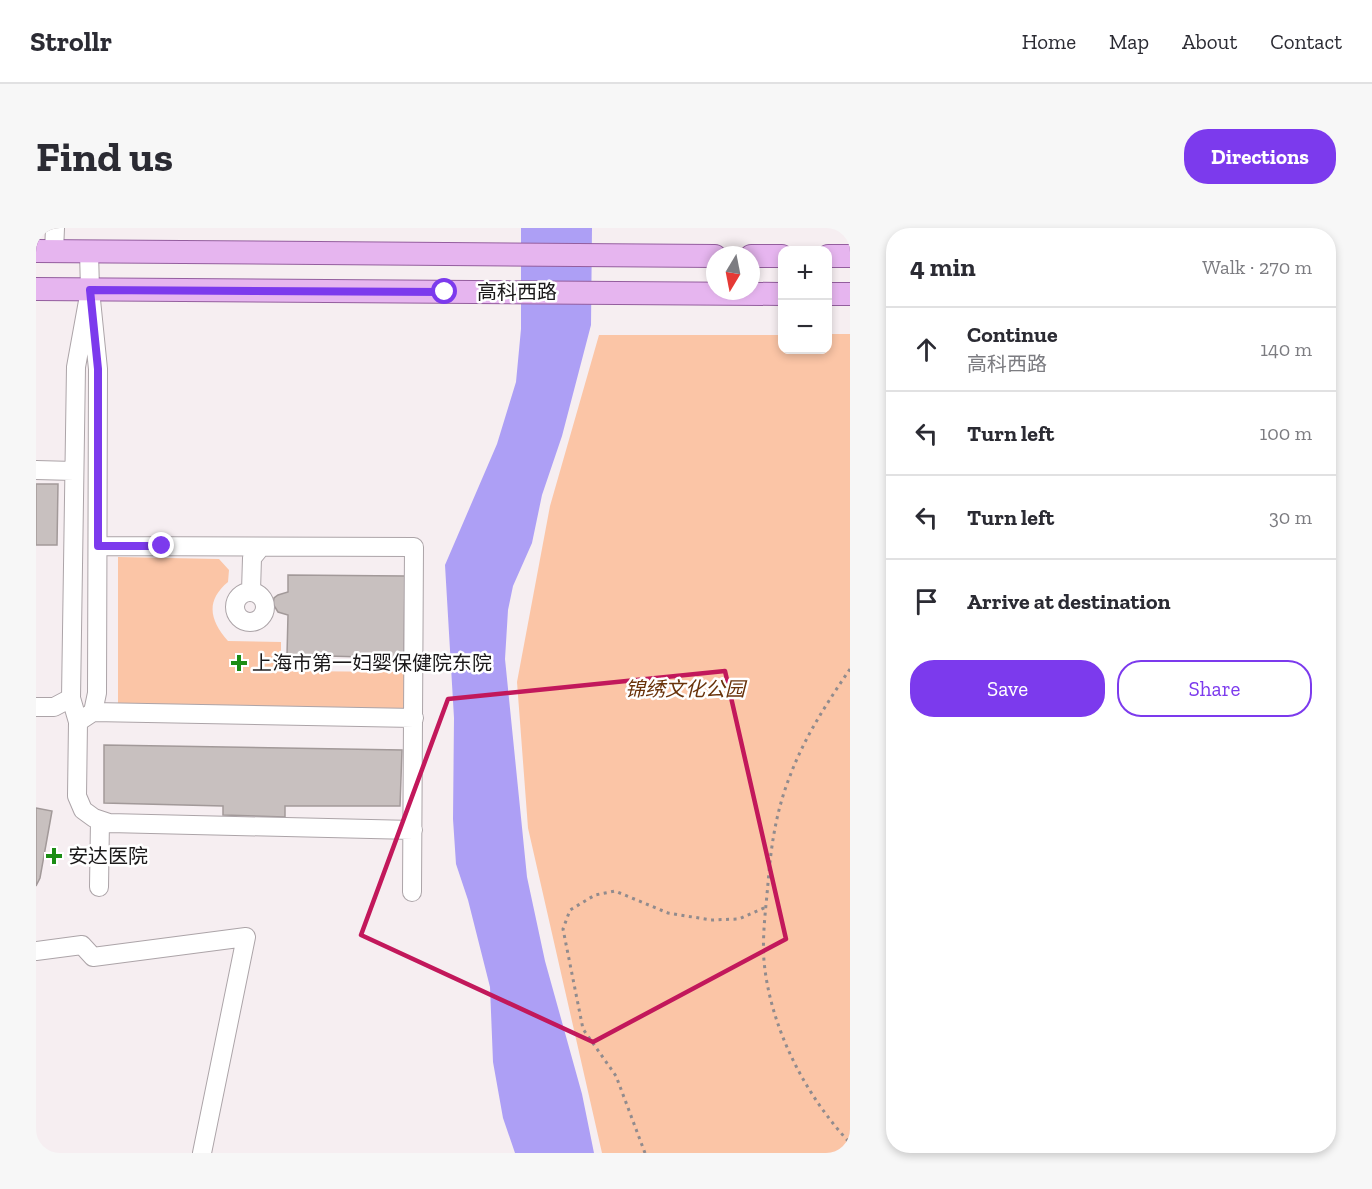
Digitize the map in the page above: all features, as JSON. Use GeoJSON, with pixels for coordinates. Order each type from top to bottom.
{"type":"FeatureCollection","features":[{"type":"Feature","properties":{"kind":"main road","name":"高科西路"},"geometry":{"type":"LineString","coordinates":[[45,251],[706,256]]}},
{"type":"Feature","properties":{"kind":"main road"},"geometry":{"type":"LineString","coordinates":[[760,256],[778,256]]}},
{"type":"Feature","properties":{"kind":"main road"},"geometry":{"type":"LineString","coordinates":[[832,256],[850,256]]}},
{"type":"Feature","properties":{"kind":"main road","name":"高科西路"},"geometry":{"type":"LineString","coordinates":[[36,289],[778,294]]}},
{"type":"Feature","properties":{"kind":"main road"},"geometry":{"type":"LineString","coordinates":[[832,294],[850,294]]}},
{"type":"Feature","properties":{"kind":"street"},"geometry":{"type":"LineString","coordinates":[[45,251],[55,228]]}},
{"type":"Feature","properties":{"kind":"street"},"geometry":{"type":"LineString","coordinates":[[89,251],[90,290],[98,369],[97,693],[86,717],[77,796],[83,810],[109,823],[413,830]]}},
{"type":"Feature","properties":{"kind":"street"},"geometry":{"type":"LineString","coordinates":[[86,717],[71,698],[76,367],[90,290]]}},
{"type":"Feature","properties":{"kind":"street"},"geometry":{"type":"LineString","coordinates":[[36,470],[74,471]]}},
{"type":"Feature","properties":{"kind":"street"},"geometry":{"type":"LineString","coordinates":[[98,546],[251,550],[414,547],[412,892]]}},
{"type":"Feature","properties":{"kind":"street"},"geometry":{"type":"LineString","coordinates":[[251,550],[251,591]]}},
{"type":"Feature","properties":{"kind":"street"},"geometry":{"type":"LineString","coordinates":[[36,707],[54,707],[71,698]]}},
{"type":"Feature","properties":{"kind":"street"},"geometry":{"type":"LineString","coordinates":[[86,717],[414,718]]}},
{"type":"Feature","properties":{"kind":"street"},"geometry":{"type":"LineString","coordinates":[[99,887],[100,820]]}},
{"type":"Feature","properties":{"kind":"street"},"geometry":{"type":"LineString","coordinates":[[36,951],[82,945],[93,957],[246,937],[202,1153]]}},
{"type":"Feature","properties":{"kind":"path"},"geometry":{"type":"LineString","coordinates":[[850,669],[803,745],[782,799],[772,839],[764,959],[768,988],[779,1025],[793,1059],[836,1129],[850,1143]]}},
{"type":"Feature","properties":{"kind":"path"},"geometry":{"type":"LineString","coordinates":[[645,1153],[616,1076],[584,1029],[563,928],[570,910],[595,895],[615,891],[668,913],[711,920],[739,919],[766,907]]}},
{"type":"Feature","properties":{"kind":"highlighted area"},"geometry":{"type":"Polygon","coordinates":[[[725,671],[786,939],[593,1042],[361,935],[448,699],[725,671]]]}},
{"type":"Feature","properties":{"kind":"green space","name":"锦绣文化公园"},"geometry":{"type":"Polygon","coordinates":[[[832,334],[850,334],[850,1153],[602,1153],[528,828],[517,682],[550,506],[599,335],[778,335],[778,354],[832,354],[832,334]]]}},
{"type":"Feature","properties":{"kind":"green space"},"geometry":{"type":"Polygon","coordinates":[[[118,557],[219,559],[229,570],[228,582],[216,596],[213,611],[217,626],[228,641],[281,642],[281,665],[287,671],[406,672],[406,711],[118,708],[118,557]]]}},
{"type":"Feature","properties":{"kind":"shaded area"},"geometry":{"type":"Polygon","coordinates":[[[521,228],[592,228],[591,325],[562,436],[542,495],[532,543],[513,586],[508,610],[505,659],[527,877],[545,961],[582,1094],[594,1153],[515,1153],[503,1118],[493,1062],[490,987],[468,900],[456,864],[453,819],[454,718],[445,565],[497,444],[516,382],[521,329],[521,228]]]}},
{"type":"Feature","properties":{"kind":"building"},"geometry":{"type":"Polygon","coordinates":[[[36,484],[58,484],[57,545],[36,545],[36,484]]]}},
{"type":"Feature","properties":{"kind":"building"},"geometry":{"type":"Polygon","coordinates":[[[288,575],[405,576],[404,658],[287,655],[288,615],[278,612],[273,604],[274,598],[288,592],[288,575]]]}},
{"type":"Feature","properties":{"kind":"building"},"geometry":{"type":"Polygon","coordinates":[[[104,745],[402,750],[400,806],[285,806],[285,817],[223,815],[223,806],[104,803],[104,745]]]}},
{"type":"Feature","properties":{"kind":"building"},"geometry":{"type":"Polygon","coordinates":[[[36,808],[52,811],[40,878],[36,886],[36,808]]]}},
{"type":"Feature","properties":{"kind":"place","name":"上海市第一妇婴保健院东院"},"geometry":{"type":"Point","coordinates":[239,663]}},
{"type":"Feature","properties":{"kind":"place","name":"安达医院"},"geometry":{"type":"Point","coordinates":[54,856]}},
{"type":"Feature","properties":{"kind":"route"},"geometry":{"type":"LineString","coordinates":[[162,546],[98,546],[98,369],[90,290],[445,292]]}}]}
